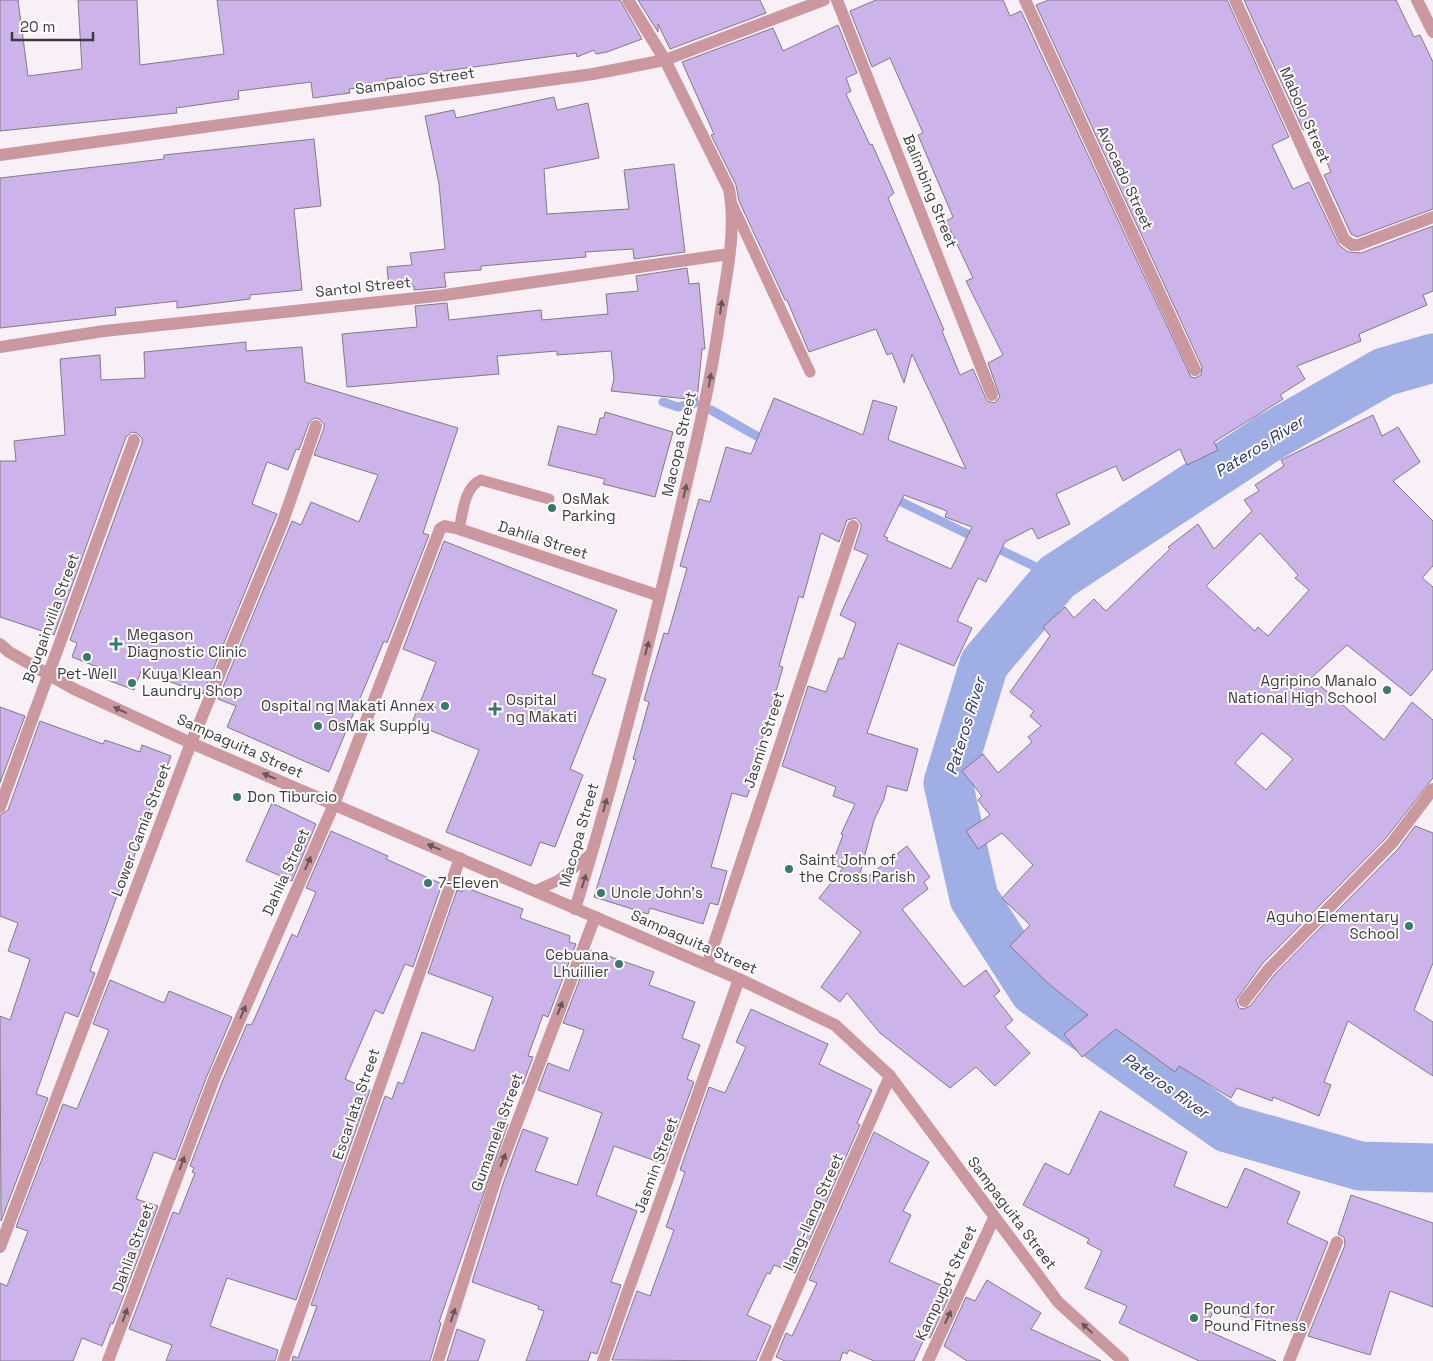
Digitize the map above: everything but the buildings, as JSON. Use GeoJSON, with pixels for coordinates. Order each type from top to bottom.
{"type":"FeatureCollection","features":[{"type":"Feature","properties":{"kind":"street","name":"Macopa Street"},"geometry":{"type":"LineString","coordinates":[[576,909],[660,596],[713,363],[729,254],[731,202],[729,189],[666,60],[628,0]]}},
{"type":"Feature","properties":{"kind":"street","name":"Sampaloc Street"},"geometry":{"type":"LineString","coordinates":[[0,155],[593,74],[666,60],[824,0]]}},
{"type":"Feature","properties":{"kind":"street","name":"Balimbing Street"},"geometry":{"type":"LineString","coordinates":[[837,0],[992,395]]}},
{"type":"Feature","properties":{"kind":"street","name":"Avocado Street"},"geometry":{"type":"LineString","coordinates":[[1025,0],[1195,370]]}},
{"type":"Feature","properties":{"kind":"street","name":"Mabolo Street"},"geometry":{"type":"LineString","coordinates":[[1235,0],[1342,236],[1348,243],[1358,245],[1433,217]]}},
{"type":"Feature","properties":{"kind":"street"},"geometry":{"type":"LineString","coordinates":[[1416,0],[1433,32]]}},
{"type":"Feature","properties":{"kind":"street","name":"Santol Street"},"geometry":{"type":"LineString","coordinates":[[0,347],[104,331],[445,295],[729,254]]}},
{"type":"Feature","properties":{"kind":"street","name":"Lower Camia Street"},"geometry":{"type":"LineString","coordinates":[[0,1247],[191,743],[282,524],[316,426]]}},
{"type":"Feature","properties":{"kind":"street","name":"Bougainvilla Street"},"geometry":{"type":"LineString","coordinates":[[0,807],[134,440]]}},
{"type":"Feature","properties":{"kind":"street","name":"Dahlia Street"},"geometry":{"type":"LineString","coordinates":[[108,1361],[214,1079],[334,804],[440,529],[445,526],[459,529],[660,596]]}},
{"type":"Feature","properties":{"kind":"street","name":"Jasmin Street"},"geometry":{"type":"LineString","coordinates":[[707,965],[853,526]]}},
{"type":"Feature","properties":{"kind":"street","name":"Sampaguita Street"},"geometry":{"type":"LineString","coordinates":[[0,644],[9,652],[74,689],[191,743],[707,965],[836,1025],[890,1076],[1058,1302],[1123,1361]]}},
{"type":"Feature","properties":{"kind":"street"},"geometry":{"type":"LineString","coordinates":[[1244,1001],[1269,969],[1392,843],[1433,789]]}},
{"type":"Feature","properties":{"kind":"street","name":"Escarlata Street"},"geometry":{"type":"LineString","coordinates":[[283,1361],[460,858]]}},
{"type":"Feature","properties":{"kind":"street","name":"Gumamela Street"},"geometry":{"type":"LineString","coordinates":[[438,1361],[496,1178],[595,917]]}},
{"type":"Feature","properties":{"kind":"street","name":"Jasmin Street"},"geometry":{"type":"LineString","coordinates":[[603,1361],[739,979]]}},
{"type":"Feature","properties":{"kind":"street","name":"Ilang-Ilang Street"},"geometry":{"type":"LineString","coordinates":[[765,1361],[890,1076]]}},
{"type":"Feature","properties":{"kind":"street","name":"Kampupot Street"},"geometry":{"type":"LineString","coordinates":[[928,1361],[994,1218]]}},
{"type":"Feature","properties":{"kind":"street"},"geometry":{"type":"LineString","coordinates":[[1289,1361],[1336,1242]]}},
{"type":"Feature","properties":{"kind":"lane"},"geometry":{"type":"LineString","coordinates":[[731,202],[810,372]]}},
{"type":"Feature","properties":{"kind":"lane"},"geometry":{"type":"LineString","coordinates":[[459,529],[468,493],[474,483],[480,480],[549,499]]}},
{"type":"Feature","properties":{"kind":"lane"},"geometry":{"type":"LineString","coordinates":[[535,891],[559,880],[592,853]]}},
{"type":"Feature","properties":{"kind":"waterway","name":"Pateros River"},"geometry":{"type":"LineString","coordinates":[[1433,358],[1384,372],[1270,437],[1057,577],[984,664],[948,783],[974,898],[1034,991],[1227,1128],[1360,1166],[1433,1168]]}},
{"type":"Feature","properties":{"kind":"waterway"},"geometry":{"type":"LineString","coordinates":[[663,402],[678,407],[695,403]]}},
{"type":"Feature","properties":{"kind":"waterway"},"geometry":{"type":"LineString","coordinates":[[711,410],[767,442]]}},
{"type":"Feature","properties":{"kind":"waterway"},"geometry":{"type":"LineString","coordinates":[[891,497],[978,539]]}},
{"type":"Feature","properties":{"kind":"waterway"},"geometry":{"type":"LineString","coordinates":[[990,545],[1057,577]]}},
{"type":"Feature","properties":{"kind":"place","name":"OsMak Parking"},"geometry":{"type":"Point","coordinates":[552,508]}},
{"type":"Feature","properties":{"kind":"place","name":"Megason Diagnostic Clinic"},"geometry":{"type":"Point","coordinates":[116,644]}},
{"type":"Feature","properties":{"kind":"place","name":"Pet-Well"},"geometry":{"type":"Point","coordinates":[87,657]}},
{"type":"Feature","properties":{"kind":"place","name":"Kuya Klean Laundry Shop"},"geometry":{"type":"Point","coordinates":[132,683]}},
{"type":"Feature","properties":{"kind":"place","name":"Agripino Manalo National High School"},"geometry":{"type":"Point","coordinates":[1387,690]}},
{"type":"Feature","properties":{"kind":"place","name":"Ospital ng Makati Annex"},"geometry":{"type":"Point","coordinates":[445,706]}},
{"type":"Feature","properties":{"kind":"place","name":"Ospital ng Makati"},"geometry":{"type":"Point","coordinates":[495,709]}},
{"type":"Feature","properties":{"kind":"place","name":"OsMak Supply"},"geometry":{"type":"Point","coordinates":[318,726]}},
{"type":"Feature","properties":{"kind":"place","name":"Don Tiburcio"},"geometry":{"type":"Point","coordinates":[237,797]}},
{"type":"Feature","properties":{"kind":"place","name":"Saint John of the Cross Parish"},"geometry":{"type":"Point","coordinates":[789,869]}},
{"type":"Feature","properties":{"kind":"place","name":"7-Eleven"},"geometry":{"type":"Point","coordinates":[428,883]}},
{"type":"Feature","properties":{"kind":"place","name":"Uncle John's"},"geometry":{"type":"Point","coordinates":[601,893]}},
{"type":"Feature","properties":{"kind":"place","name":"Aguho Elementary School"},"geometry":{"type":"Point","coordinates":[1409,926]}},
{"type":"Feature","properties":{"kind":"place","name":"Cebuana Lhuillier"},"geometry":{"type":"Point","coordinates":[619,964]}},
{"type":"Feature","properties":{"kind":"place","name":"Pound for Pound Fitness"},"geometry":{"type":"Point","coordinates":[1194,1318]}}]}
